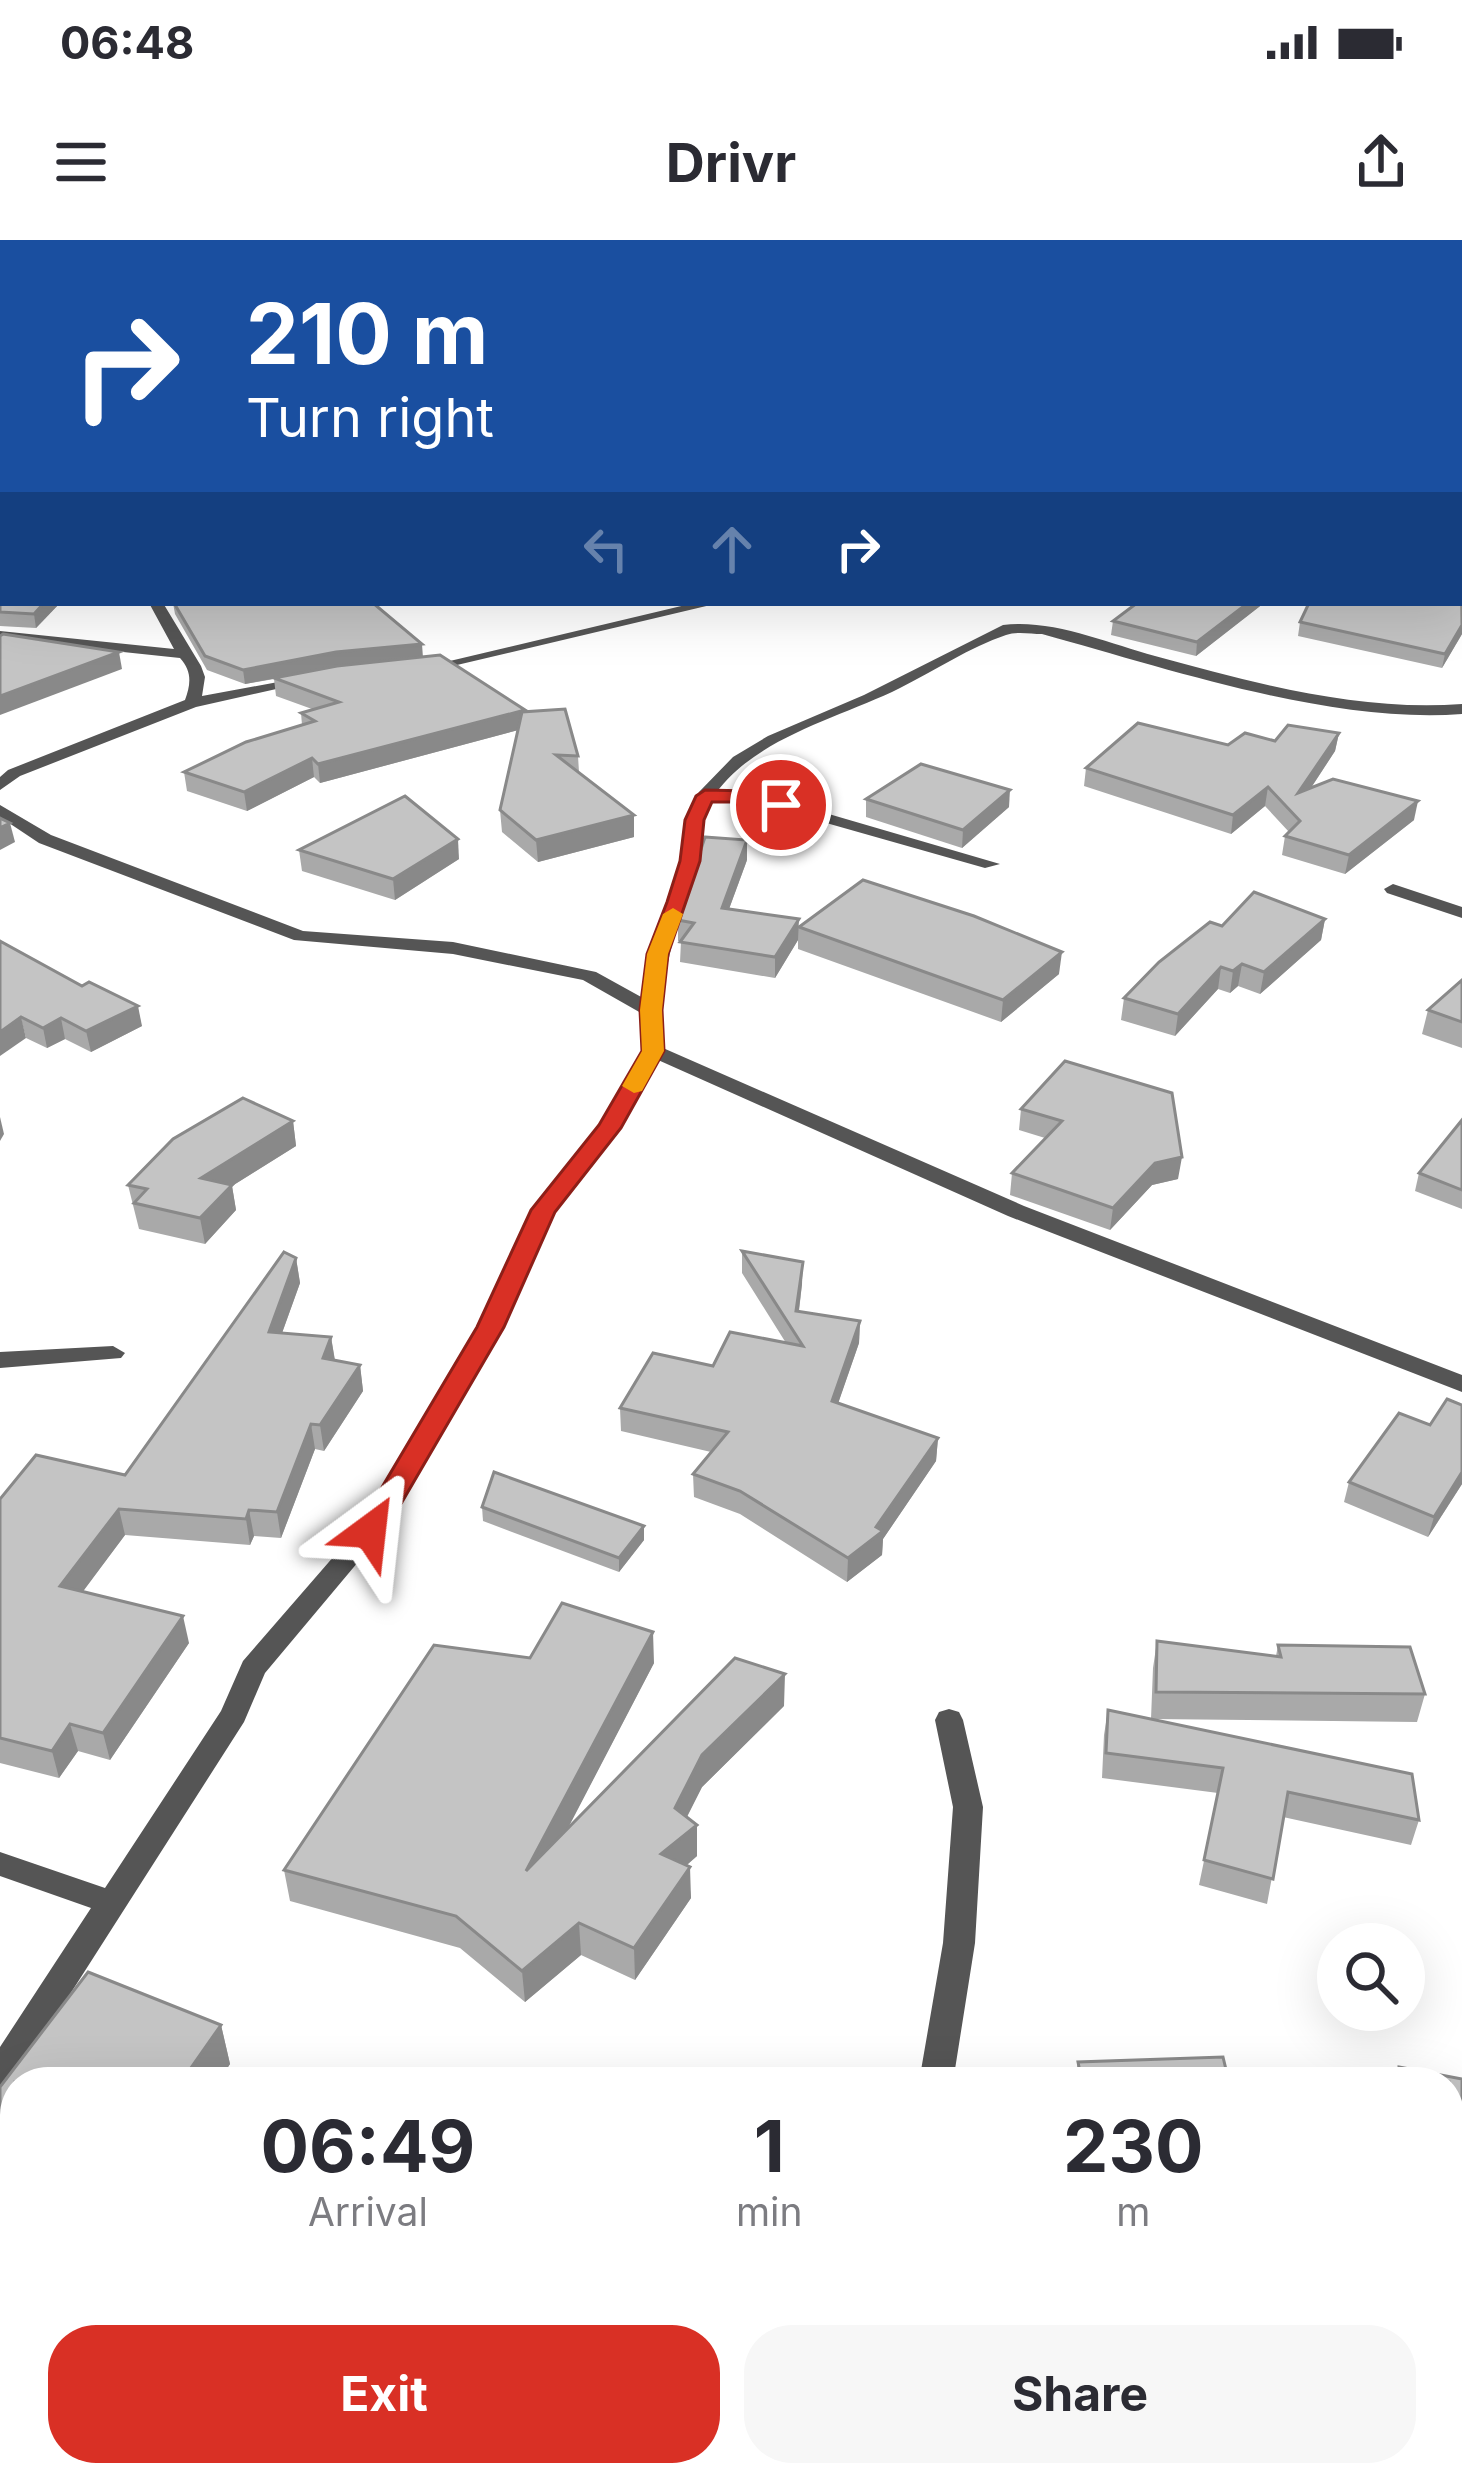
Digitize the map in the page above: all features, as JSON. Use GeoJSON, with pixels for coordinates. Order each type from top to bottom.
{"type":"FeatureCollection","features":[{"type":"Feature","properties":{"kind":"street"},"geometry":{"type":"LineString","coordinates":[[158,606],[193,663],[200,683],[192,704]]}},
{"type":"Feature","properties":{"kind":"street"},"geometry":{"type":"LineString","coordinates":[[407,671],[466,662],[685,606]]}},
{"type":"Feature","properties":{"kind":"street"},"geometry":{"type":"LineString","coordinates":[[5,2067],[234,1714],[254,1668],[370,1531],[491,1327],[544,1210],[610,1128],[653,1051],[651,1010],[658,954],[690,861],[694,820],[705,796],[739,760],[1008,628],[1042,630],[1253,686],[1380,708],[1462,709]]}},
{"type":"Feature","properties":{"kind":"street"},"geometry":{"type":"LineString","coordinates":[[0,634],[184,654]]}},
{"type":"Feature","properties":{"kind":"street"},"geometry":{"type":"LineString","coordinates":[[0,784],[14,773],[192,704],[321,678]]}},
{"type":"Feature","properties":{"kind":"street"},"geometry":{"type":"LineString","coordinates":[[705,796],[750,796],[991,864]]}},
{"type":"Feature","properties":{"kind":"street"},"geometry":{"type":"LineString","coordinates":[[0,810],[45,839],[300,936],[453,948],[589,976],[651,1010]]}},
{"type":"Feature","properties":{"kind":"street"},"geometry":{"type":"LineString","coordinates":[[1394,889],[1462,913]]}},
{"type":"Feature","properties":{"kind":"street"},"geometry":{"type":"LineString","coordinates":[[653,1051],[1016,1211],[1462,1384]]}},
{"type":"Feature","properties":{"kind":"street"},"geometry":{"type":"LineString","coordinates":[[0,1360],[113,1353]]}},
{"type":"Feature","properties":{"kind":"street"},"geometry":{"type":"LineString","coordinates":[[938,2067],[959,1943],[968,1807],[950,1720]]}},
{"type":"Feature","properties":{"kind":"street"},"geometry":{"type":"LineString","coordinates":[[0,1864],[110,1902]]}},
{"type":"Feature","properties":{"kind":"building"},"geometry":{"type":"Polygon","coordinates":[[[0,606],[41,606],[34,614],[0,612],[0,606]]]}},
{"type":"Feature","properties":{"kind":"building"},"geometry":{"type":"Polygon","coordinates":[[[176,606],[377,606],[422,644],[336,652],[243,670],[205,656],[176,606]]]}},
{"type":"Feature","properties":{"kind":"building"},"geometry":{"type":"Polygon","coordinates":[[[1133,606],[1244,606],[1197,642],[1113,621],[1133,606]]]}},
{"type":"Feature","properties":{"kind":"building"},"geometry":{"type":"Polygon","coordinates":[[[1308,606],[1462,606],[1462,625],[1445,654],[1300,622],[1308,606]]]}},
{"type":"Feature","properties":{"kind":"building"},"geometry":{"type":"Polygon","coordinates":[[[3,634],[119,652],[0,696],[3,634]]]}},
{"type":"Feature","properties":{"kind":"building"},"geometry":{"type":"Polygon","coordinates":[[[440,655],[525,710],[318,764],[312,758],[244,792],[184,772],[246,742],[315,721],[301,713],[339,702],[274,678],[440,655]]]}},
{"type":"Feature","properties":{"kind":"building"},"geometry":{"type":"Polygon","coordinates":[[[565,709],[578,756],[556,755],[634,815],[536,840],[500,810],[522,712],[565,709]]]}},
{"type":"Feature","properties":{"kind":"building"},"geometry":{"type":"Polygon","coordinates":[[[1138,723],[1228,745],[1245,733],[1275,741],[1288,725],[1339,733],[1298,793],[1333,779],[1418,801],[1349,855],[1285,836],[1300,821],[1268,787],[1233,815],[1086,768],[1138,723]]]}},
{"type":"Feature","properties":{"kind":"building"},"geometry":{"type":"Polygon","coordinates":[[[921,764],[1010,790],[963,830],[866,799],[921,764]]]}},
{"type":"Feature","properties":{"kind":"building"},"geometry":{"type":"Polygon","coordinates":[[[405,796],[458,839],[393,879],[299,850],[405,796]]]}},
{"type":"Feature","properties":{"kind":"building"},"geometry":{"type":"Polygon","coordinates":[[[705,837],[747,840],[722,908],[799,919],[775,957],[680,942],[694,923],[678,920],[705,837]]]}},
{"type":"Feature","properties":{"kind":"building"},"geometry":{"type":"Polygon","coordinates":[[[863,880],[974,916],[1062,952],[1003,1000],[799,927],[863,880]]]}},
{"type":"Feature","properties":{"kind":"building"},"geometry":{"type":"Polygon","coordinates":[[[1254,892],[1325,919],[1264,972],[1242,964],[1233,971],[1221,967],[1178,1014],[1124,998],[1159,962],[1210,922],[1222,926],[1254,892]]]}},
{"type":"Feature","properties":{"kind":"building"},"geometry":{"type":"Polygon","coordinates":[[[0,941],[82,986],[89,982],[138,1006],[86,1031],[61,1018],[43,1028],[21,1017],[0,1032],[0,941]]]}},
{"type":"Feature","properties":{"kind":"building"},"geometry":{"type":"Polygon","coordinates":[[[1462,980],[1462,1022],[1428,1010],[1462,980]]]}},
{"type":"Feature","properties":{"kind":"building"},"geometry":{"type":"Polygon","coordinates":[[[1065,1061],[1172,1093],[1182,1157],[1155,1163],[1113,1208],[1012,1173],[1062,1121],[1021,1109],[1065,1061]]]}},
{"type":"Feature","properties":{"kind":"building"},"geometry":{"type":"Polygon","coordinates":[[[243,1098],[293,1121],[201,1178],[232,1185],[200,1218],[134,1203],[147,1189],[128,1185],[173,1139],[243,1098]]]}},
{"type":"Feature","properties":{"kind":"building"},"geometry":{"type":"Polygon","coordinates":[[[1462,1120],[1462,1190],[1419,1173],[1462,1120]]]}},
{"type":"Feature","properties":{"kind":"building"},"geometry":{"type":"Polygon","coordinates":[[[742,1251],[803,1262],[796,1311],[860,1321],[832,1401],[938,1438],[876,1527],[883,1531],[848,1558],[740,1491],[693,1474],[728,1432],[620,1408],[653,1353],[713,1366],[730,1332],[803,1346],[742,1251]]]}},
{"type":"Feature","properties":{"kind":"building"},"geometry":{"type":"Polygon","coordinates":[[[284,1252],[296,1258],[269,1332],[331,1337],[323,1358],[360,1365],[320,1425],[311,1424],[277,1512],[249,1510],[246,1519],[119,1509],[60,1586],[183,1616],[103,1733],[70,1724],[52,1751],[0,1738],[0,1499],[36,1455],[125,1475],[284,1252]]]}},
{"type":"Feature","properties":{"kind":"building"},"geometry":{"type":"Polygon","coordinates":[[[1447,1399],[1462,1405],[1462,1472],[1434,1517],[1349,1482],[1399,1413],[1430,1425],[1447,1399]]]}},
{"type":"Feature","properties":{"kind":"building"},"geometry":{"type":"Polygon","coordinates":[[[494,1472],[644,1526],[619,1558],[482,1507],[494,1472]]]}},
{"type":"Feature","properties":{"kind":"building"},"geometry":{"type":"Polygon","coordinates":[[[562,1603],[653,1632],[526,1871],[735,1658],[785,1674],[702,1755],[675,1808],[697,1825],[661,1854],[690,1867],[634,1948],[579,1923],[522,1971],[456,1916],[284,1870],[434,1645],[530,1658],[562,1603]]]}},
{"type":"Feature","properties":{"kind":"building"},"geometry":{"type":"Polygon","coordinates":[[[1157,1641],[1281,1657],[1278,1645],[1410,1647],[1425,1694],[1156,1692],[1157,1641]]]}},
{"type":"Feature","properties":{"kind":"building"},"geometry":{"type":"Polygon","coordinates":[[[1108,1710],[1412,1774],[1419,1820],[1288,1792],[1273,1879],[1204,1860],[1223,1768],[1106,1753],[1108,1710]]]}},
{"type":"Feature","properties":{"kind":"building"},"geometry":{"type":"Polygon","coordinates":[[[88,1972],[221,2025],[192,2067],[15,2067],[88,1972]]]}},
{"type":"Feature","properties":{"kind":"building"},"geometry":{"type":"Polygon","coordinates":[[[1223,2057],[1225,2067],[1079,2067],[1078,2062],[1223,2057]]]}},
{"type":"Feature","properties":{"kind":"slow traffic"},"geometry":{"type":"LineString","coordinates":[[634,1086],[653,1051],[651,1010],[658,954],[673,914]]}},
{"type":"Feature","properties":{"kind":"route"},"geometry":{"type":"LineString","coordinates":[[370,1531],[491,1327],[544,1210],[610,1128],[653,1051],[651,1010],[658,954],[690,861],[694,820],[705,796],[750,796],[781,805]]}}]}
